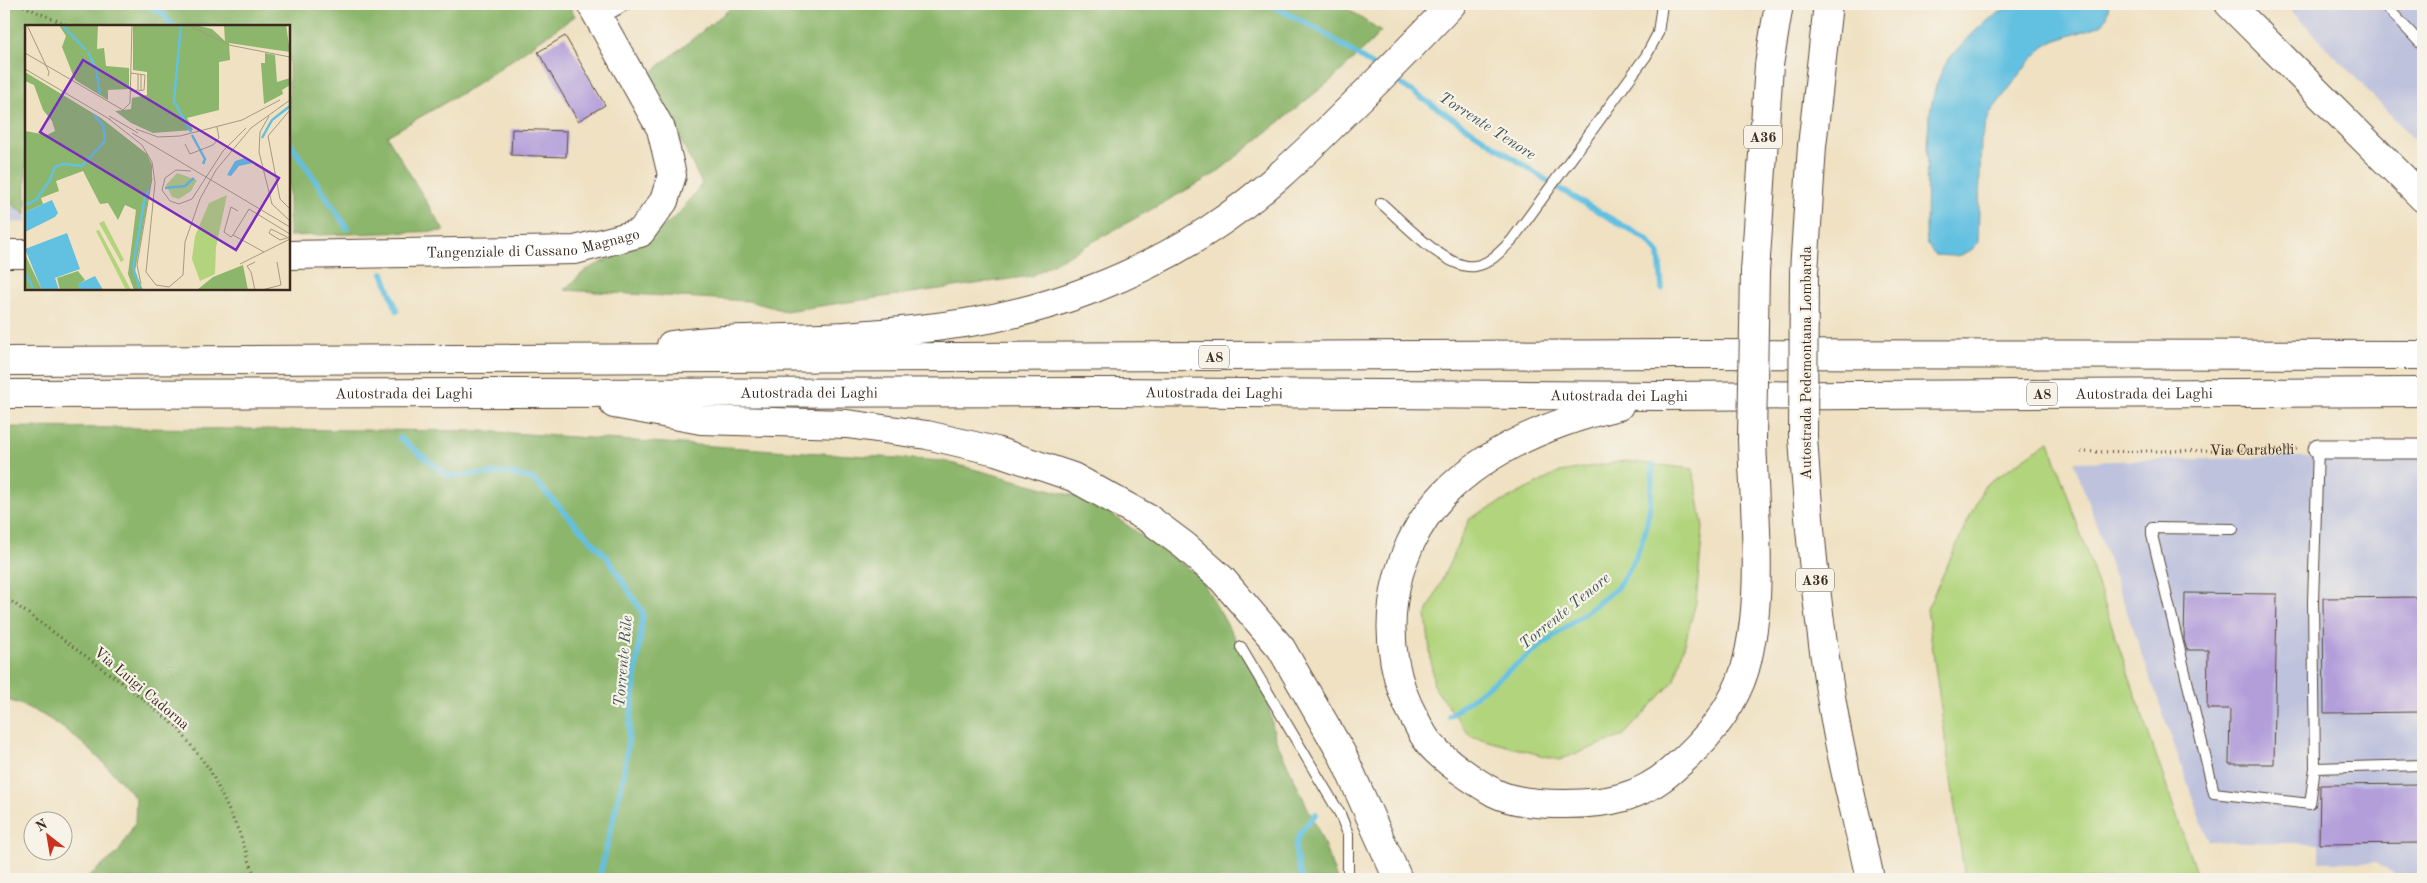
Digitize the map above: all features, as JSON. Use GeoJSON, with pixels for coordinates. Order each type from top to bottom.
{"type":"FeatureCollection","features":[{"type":"Feature","properties":{"kind":"main road"},"geometry":{"type":"LineString","coordinates":[[552,360],[716,339],[845,336],[966,323],[1037,308],[1098,286],[1154,261],[1210,229],[1300,159],[1452,4]]}},
{"type":"Feature","properties":{"kind":"main road","name":"A36"},"geometry":{"type":"LineString","coordinates":[[1661,396],[1584,414],[1527,436],[1480,463],[1444,495],[1418,528],[1398,574],[1390,618],[1393,665],[1406,703],[1428,743],[1456,766],[1496,793],[1517,800],[1553,804],[1586,804],[1626,798],[1654,786],[1689,756],[1725,712],[1745,670],[1754,616],[1756,553],[1752,438],[1755,272],[1769,65],[1779,4]]}},
{"type":"Feature","properties":{"kind":"main road","name":"Autostrada Pedemontana Lombarda"},"geometry":{"type":"LineString","coordinates":[[1828,4],[1812,146],[1804,272],[1803,437],[1819,620],[1835,721],[1870,879]]}},
{"type":"Feature","properties":{"kind":"main road"},"geometry":{"type":"LineString","coordinates":[[2230,4],[2423,198]]}},
{"type":"Feature","properties":{"kind":"main road","name":"Tangenziale di Cassano Magnago"},"geometry":{"type":"LineString","coordinates":[[290,255],[575,250],[640,233],[664,200],[672,175],[661,129],[596,12]]}},
{"type":"Feature","properties":{"kind":"main road"},"geometry":{"type":"LineString","coordinates":[[4,254],[25,254]]}},
{"type":"Feature","properties":{"kind":"main road","name":"A8"},"geometry":{"type":"LineString","coordinates":[[4,361],[1676,354],[2423,355]]}},
{"type":"Feature","properties":{"kind":"main road"},"geometry":{"type":"LineString","coordinates":[[551,392],[701,420],[847,424],[927,435],[996,451],[1034,463],[1073,478],[1113,497],[1149,519],[1200,559],[1222,579],[1281,648],[1342,756],[1398,879]]}},
{"type":"Feature","properties":{"kind":"main road","name":"Autostrada dei Laghi"},"geometry":{"type":"LineString","coordinates":[[4,394],[1108,392],[1661,396],[2423,392]]}},
{"type":"Feature","properties":{"kind":"street"},"geometry":{"type":"LineString","coordinates":[[2318,449],[2423,449]]}},
{"type":"Feature","properties":{"kind":"lane"},"geometry":{"type":"LineString","coordinates":[[596,12],[627,4]]}},
{"type":"Feature","properties":{"kind":"lane"},"geometry":{"type":"LineString","coordinates":[[1381,203],[1447,260],[1461,266],[1474,267],[1497,256],[1512,240],[1536,208],[1646,56],[1658,33],[1662,4]]}},
{"type":"Feature","properties":{"kind":"lane"},"geometry":{"type":"LineString","coordinates":[[2384,4],[2423,46]]}},
{"type":"Feature","properties":{"kind":"lane"},"geometry":{"type":"LineString","coordinates":[[2233,529],[2152,528],[2152,535],[2214,793],[2310,804],[2314,768],[2313,611],[2318,449]]}},
{"type":"Feature","properties":{"kind":"lane"},"geometry":{"type":"LineString","coordinates":[[1241,647],[1340,814],[1348,834],[1348,879]]}},
{"type":"Feature","properties":{"kind":"lane"},"geometry":{"type":"LineString","coordinates":[[2314,768],[2423,765]]}},
{"type":"Feature","properties":{"kind":"path"},"geometry":{"type":"LineString","coordinates":[[19,4],[67,25]]}},
{"type":"Feature","properties":{"kind":"path","name":"Via Carabelli"},"geometry":{"type":"LineString","coordinates":[[2080,452],[2318,449]]}},
{"type":"Feature","properties":{"kind":"path","name":"Via Luigi Cadorna"},"geometry":{"type":"LineString","coordinates":[[4,596],[133,691],[176,727],[210,770],[239,832],[256,879]]}},
{"type":"Feature","properties":{"kind":"shaded area"},"geometry":{"type":"Polygon","coordinates":[[[2285,4],[2423,4],[2423,149],[2349,71],[2285,4]]]}},
{"type":"Feature","properties":{"kind":"shaded area"},"geometry":{"type":"Polygon","coordinates":[[[4,198],[25,214],[25,222],[4,223],[4,198]]]}},
{"type":"Feature","properties":{"kind":"shaded area"},"geometry":{"type":"Polygon","coordinates":[[[2423,454],[2423,879],[2403,879],[2376,862],[2319,862],[2319,844],[2208,841],[2074,462],[2423,454]]]}},
{"type":"Feature","properties":{"kind":"green space"},"geometry":{"type":"Polygon","coordinates":[[[4,4],[568,4],[575,16],[474,86],[387,136],[444,231],[290,236],[290,25],[25,25],[25,214],[4,198],[4,4]]]}},
{"type":"Feature","properties":{"kind":"green space"},"geometry":{"type":"Polygon","coordinates":[[[736,4],[1341,4],[1381,32],[1335,77],[1215,174],[1031,276],[785,311],[749,301],[564,290],[586,270],[642,243],[677,216],[702,184],[649,74],[736,4]]]}},
{"type":"Feature","properties":{"kind":"green space"},"geometry":{"type":"Polygon","coordinates":[[[4,427],[480,431],[943,461],[1093,501],[1200,577],[1266,693],[1275,738],[1319,832],[1337,879],[85,879],[118,853],[135,823],[136,799],[93,753],[60,726],[42,715],[4,699],[4,427]]]}},
{"type":"Feature","properties":{"kind":"green space"},"geometry":{"type":"Polygon","coordinates":[[[2049,441],[2198,879],[1965,879],[1927,609],[1984,486],[2049,441]]]}},
{"type":"Feature","properties":{"kind":"green space"},"geometry":{"type":"Polygon","coordinates":[[[1624,461],[1693,469],[1703,528],[1696,602],[1675,680],[1623,736],[1559,760],[1470,736],[1434,687],[1426,615],[1470,518],[1560,472],[1624,461]]]}},
{"type":"Feature","properties":{"kind":"water"},"geometry":{"type":"Polygon","coordinates":[[[2018,4],[2109,4],[2107,17],[2102,25],[2054,41],[2044,47],[2031,60],[1990,113],[1981,140],[1978,242],[1964,254],[1953,256],[1935,255],[1928,245],[1926,226],[1927,145],[1932,103],[1937,84],[1949,59],[1979,27],[2004,10],[2018,4]]]}},
{"type":"Feature","properties":{"kind":"building"},"geometry":{"type":"Polygon","coordinates":[[[565,36],[605,105],[578,121],[538,52],[565,36]]]}},
{"type":"Feature","properties":{"kind":"building"},"geometry":{"type":"Polygon","coordinates":[[[512,129],[567,131],[566,157],[511,155],[512,129]]]}},
{"type":"Feature","properties":{"kind":"building"},"geometry":{"type":"Polygon","coordinates":[[[2185,593],[2277,594],[2274,764],[2229,764],[2230,709],[2207,709],[2208,650],[2187,650],[2184,640],[2185,593]]]}},
{"type":"Feature","properties":{"kind":"building"},"geometry":{"type":"Polygon","coordinates":[[[2423,597],[2423,712],[2324,713],[2323,598],[2423,597]]]}},
{"type":"Feature","properties":{"kind":"building"},"geometry":{"type":"Polygon","coordinates":[[[2423,784],[2423,843],[2319,844],[2320,785],[2423,784]]]}},
{"type":"Feature","properties":{"kind":"waterway","name":"Torrente Rile"},"geometry":{"type":"LineString","coordinates":[[145,4],[163,14],[172,25]]}},
{"type":"Feature","properties":{"kind":"waterway","name":"Torrente Tenore"},"geometry":{"type":"LineString","coordinates":[[1269,4],[1321,31],[1378,69]]}},
{"type":"Feature","properties":{"kind":"waterway","name":"Torrente Tenore"},"geometry":{"type":"LineString","coordinates":[[1390,77],[1560,189],[1646,239],[1659,254],[1662,289]]}},
{"type":"Feature","properties":{"kind":"waterway","name":"Torrente Rile"},"geometry":{"type":"LineString","coordinates":[[290,142],[347,228]]}},
{"type":"Feature","properties":{"kind":"waterway","name":"Torrente Rile"},"geometry":{"type":"LineString","coordinates":[[383,273],[397,311]]}},
{"type":"Feature","properties":{"kind":"waterway","name":"Torrente Rile"},"geometry":{"type":"LineString","coordinates":[[400,438],[448,476],[508,473],[533,479],[607,557],[643,613],[624,774],[599,879]]}},
{"type":"Feature","properties":{"kind":"waterway","name":"Torrente Tenore"},"geometry":{"type":"LineString","coordinates":[[1449,716],[1616,589],[1635,559],[1641,545],[1648,516],[1653,465]]}},
{"type":"Feature","properties":{"kind":"waterway","name":"Torrente Tenore"},"geometry":{"type":"LineString","coordinates":[[1302,879],[1296,844],[1302,830],[1316,814]]}}]}
